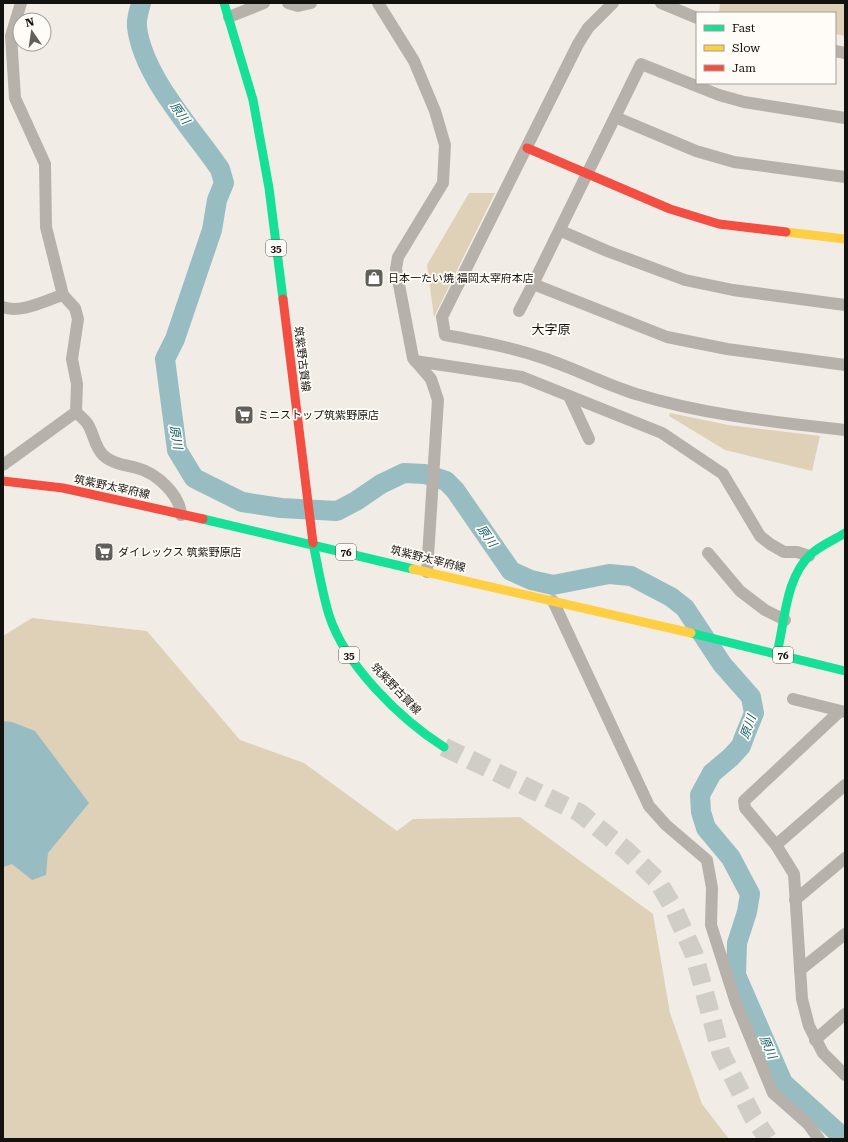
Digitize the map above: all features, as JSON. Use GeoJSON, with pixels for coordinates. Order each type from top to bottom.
{"type":"FeatureCollection","features":[{"type":"Feature","properties":{"kind":"main road","name":"筑紫野古賀線"},"geometry":{"type":"LineString","coordinates":[[224,3],[253,100],[269,188],[313,544],[329,615],[337,634],[352,661],[397,710],[422,733],[444,747]]}},
{"type":"Feature","properties":{"kind":"main road"},"geometry":{"type":"LineString","coordinates":[[527,148],[670,209],[719,224],[845,239]]}},
{"type":"Feature","properties":{"kind":"main road","name":"筑紫野太宰府線"},"geometry":{"type":"LineString","coordinates":[[3,481],[27,482],[181,514],[777,653],[845,671]]}},
{"type":"Feature","properties":{"kind":"main road"},"geometry":{"type":"LineString","coordinates":[[777,653],[791,592],[797,574],[809,556],[845,533]]}},
{"type":"Feature","properties":{"kind":"street"},"geometry":{"type":"LineString","coordinates":[[21,3],[7,38],[15,98],[45,164],[46,227],[63,295],[75,308],[78,319],[72,359],[77,384],[76,412],[86,422],[98,449],[104,456],[116,463],[139,468],[166,485],[181,507],[181,514]]}},
{"type":"Feature","properties":{"kind":"street"},"geometry":{"type":"LineString","coordinates":[[228,17],[264,3]]}},
{"type":"Feature","properties":{"kind":"street"},"geometry":{"type":"LineString","coordinates":[[288,3],[298,6],[311,3]]}},
{"type":"Feature","properties":{"kind":"street"},"geometry":{"type":"LineString","coordinates":[[378,3],[414,61],[435,111],[445,145],[443,183],[398,257],[396,269],[412,358],[431,379],[438,400],[426,572]]}},
{"type":"Feature","properties":{"kind":"street"},"geometry":{"type":"LineString","coordinates":[[612,3],[588,28],[578,44],[442,317],[445,335],[502,347],[543,358],[634,394],[679,406],[729,416],[845,430]]}},
{"type":"Feature","properties":{"kind":"street"},"geometry":{"type":"LineString","coordinates":[[661,3],[696,18]]}},
{"type":"Feature","properties":{"kind":"street"},"geometry":{"type":"LineString","coordinates":[[519,311],[561,231],[641,64],[719,95],[744,102],[845,118]]}},
{"type":"Feature","properties":{"kind":"street"},"geometry":{"type":"LineString","coordinates":[[615,117],[696,151],[734,162],[845,177]]}},
{"type":"Feature","properties":{"kind":"street"},"geometry":{"type":"LineString","coordinates":[[561,231],[607,251],[684,280],[733,290],[845,305]]}},
{"type":"Feature","properties":{"kind":"street"},"geometry":{"type":"LineString","coordinates":[[533,284],[667,337],[727,349],[845,365]]}},
{"type":"Feature","properties":{"kind":"street"},"geometry":{"type":"LineString","coordinates":[[3,307],[10,310],[23,308],[63,295]]}},
{"type":"Feature","properties":{"kind":"street"},"geometry":{"type":"LineString","coordinates":[[415,361],[522,377],[662,433],[723,474],[760,536],[764,540],[784,552],[797,552],[809,556]]}},
{"type":"Feature","properties":{"kind":"street"},"geometry":{"type":"LineString","coordinates":[[569,396],[589,439]]}},
{"type":"Feature","properties":{"kind":"street"},"geometry":{"type":"LineString","coordinates":[[3,465],[76,412]]}},
{"type":"Feature","properties":{"kind":"street"},"geometry":{"type":"LineString","coordinates":[[708,553],[740,591],[765,610],[785,620]]}},
{"type":"Feature","properties":{"kind":"street"},"geometry":{"type":"LineString","coordinates":[[553,601],[649,806],[666,825],[707,860],[712,888],[711,925],[736,1003],[773,1093],[808,1124],[819,1139]]}},
{"type":"Feature","properties":{"kind":"street"},"geometry":{"type":"LineString","coordinates":[[793,699],[842,711]]}},
{"type":"Feature","properties":{"kind":"street"},"geometry":{"type":"LineString","coordinates":[[842,711],[744,801],[745,808],[776,845],[794,874],[802,999],[809,1026],[815,1040],[823,1053],[845,1075]]}},
{"type":"Feature","properties":{"kind":"street"},"geometry":{"type":"LineString","coordinates":[[776,845],[845,785]]}},
{"type":"Feature","properties":{"kind":"street"},"geometry":{"type":"LineString","coordinates":[[795,900],[845,858]]}},
{"type":"Feature","properties":{"kind":"street"},"geometry":{"type":"LineString","coordinates":[[800,970],[845,934]]}},
{"type":"Feature","properties":{"kind":"street"},"geometry":{"type":"LineString","coordinates":[[815,1040],[845,1014]]}},
{"type":"Feature","properties":{"kind":"shaded area"},"geometry":{"type":"Polygon","coordinates":[[[720,3],[845,3],[845,36],[836,34],[836,12],[719,12],[720,3]]]}},
{"type":"Feature","properties":{"kind":"shaded area"},"geometry":{"type":"Polygon","coordinates":[[[469,193],[495,193],[434,317],[427,265],[469,193]]]}},
{"type":"Feature","properties":{"kind":"shaded area"},"geometry":{"type":"Polygon","coordinates":[[[670,413],[728,425],[820,436],[812,471],[725,450],[669,416],[670,413]]]}},
{"type":"Feature","properties":{"kind":"shaded area"},"geometry":{"type":"Polygon","coordinates":[[[32,618],[147,631],[240,740],[304,763],[397,831],[413,819],[520,817],[653,914],[670,1013],[702,1104],[729,1139],[3,1139],[3,636],[32,618]]]}},
{"type":"Feature","properties":{"kind":"water"},"geometry":{"type":"Polygon","coordinates":[[[3,721],[12,722],[35,731],[89,803],[48,853],[46,875],[32,880],[12,864],[3,867],[3,721]]]}},
{"type":"Feature","properties":{"kind":"waterway","name":"原川"},"geometry":{"type":"LineString","coordinates":[[141,3],[137,18],[137,27],[141,46],[149,65],[170,101],[220,169],[224,183],[217,200],[212,230],[175,339],[165,359],[177,450],[194,478],[242,502],[281,508],[337,511],[356,501],[381,484],[404,473],[425,474],[446,481],[455,490],[511,571],[531,580],[553,585],[609,574],[631,576],[671,597],[685,608],[722,664],[751,697],[754,713],[741,746],[731,757],[712,773],[700,795],[701,812],[706,828],[731,858],[750,894],[747,912],[737,943],[736,975],[783,1083],[845,1139]]}},
{"type":"Feature","properties":{"kind":"tunnel"},"geometry":{"type":"LineString","coordinates":[[444,747],[580,813],[627,851],[657,880],[673,907],[694,954],[721,1053],[753,1117],[768,1139]]}},
{"type":"Feature","properties":{"kind":"traffic: fast"},"geometry":{"type":"LineString","coordinates":[[224,3],[253,100],[269,188],[283,299]]}},
{"type":"Feature","properties":{"kind":"traffic: fast"},"geometry":{"type":"LineString","coordinates":[[203,519],[413,569]]}},
{"type":"Feature","properties":{"kind":"traffic: fast"},"geometry":{"type":"LineString","coordinates":[[777,653],[787,601],[796,575],[802,564],[811,554],[823,545],[845,533]]}},
{"type":"Feature","properties":{"kind":"traffic: fast"},"geometry":{"type":"LineString","coordinates":[[313,543],[329,615],[337,634],[348,653],[361,671],[392,706],[410,722],[444,747]]}},
{"type":"Feature","properties":{"kind":"traffic: fast"},"geometry":{"type":"LineString","coordinates":[[691,633],[845,671]]}},
{"type":"Feature","properties":{"kind":"traffic: slow"},"geometry":{"type":"LineString","coordinates":[[786,232],[845,239]]}},
{"type":"Feature","properties":{"kind":"traffic: slow"},"geometry":{"type":"LineString","coordinates":[[413,569],[691,633]]}},
{"type":"Feature","properties":{"kind":"traffic: jam"},"geometry":{"type":"LineString","coordinates":[[527,148],[670,209],[719,224],[786,232]]}},
{"type":"Feature","properties":{"kind":"traffic: jam"},"geometry":{"type":"LineString","coordinates":[[283,299],[313,543]]}},
{"type":"Feature","properties":{"kind":"traffic: jam"},"geometry":{"type":"LineString","coordinates":[[3,481],[63,488],[203,519]]}},
{"type":"Feature","properties":{"kind":"place","name":"日本一たい焼 福岡太宰府本店"},"geometry":{"type":"Point","coordinates":[374,278]}},
{"type":"Feature","properties":{"kind":"place","name":"ミニストップ筑紫野原店"},"geometry":{"type":"Point","coordinates":[244,415]}},
{"type":"Feature","properties":{"kind":"place","name":"ダイレックス 筑紫野原店"},"geometry":{"type":"Point","coordinates":[104,552]}},
{"type":"Feature","properties":{"kind":"district","name":"大字原"},"geometry":{"type":"Point","coordinates":[551,329]}}]}
